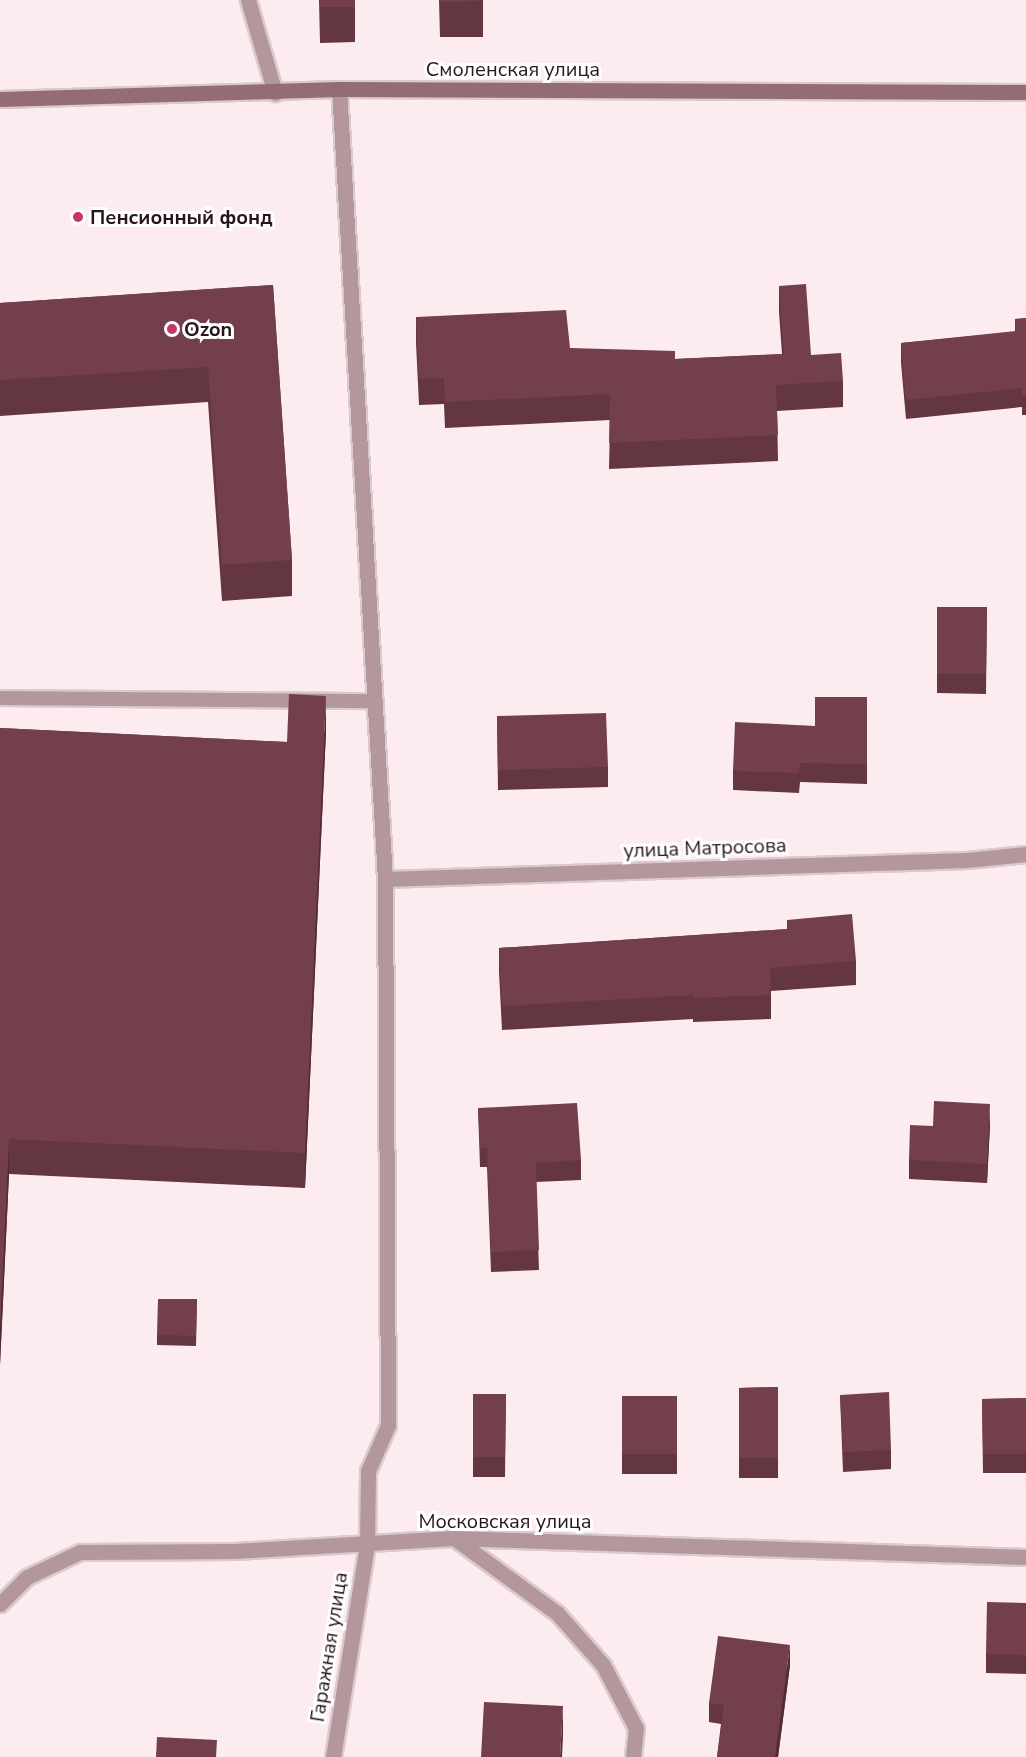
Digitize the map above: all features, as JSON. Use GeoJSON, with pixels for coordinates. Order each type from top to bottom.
{"type":"FeatureCollection","features":[{"type":"Feature","properties":{"kind":"main road","name":"Смоленская улица"},"geometry":{"type":"LineString","coordinates":[[0,99],[275,93],[339,89],[1026,92]]}},
{"type":"Feature","properties":{"kind":"street"},"geometry":{"type":"LineString","coordinates":[[248,0],[275,93]]}},
{"type":"Feature","properties":{"kind":"street","name":"Гаражная улица"},"geometry":{"type":"LineString","coordinates":[[333,1757],[367,1544],[368,1471],[388,1425],[385,879],[339,89]]}},
{"type":"Feature","properties":{"kind":"street","name":"улица Матросова"},"geometry":{"type":"LineString","coordinates":[[385,879],[967,860],[1026,854]]}},
{"type":"Feature","properties":{"kind":"street"},"geometry":{"type":"LineString","coordinates":[[454,1538],[557,1613],[603,1665],[636,1728],[633,1757]]}},
{"type":"Feature","properties":{"kind":"street","name":"Московская улица"},"geometry":{"type":"LineString","coordinates":[[0,1604],[27,1577],[80,1552],[235,1551],[454,1538],[1026,1557]]}},
{"type":"Feature","properties":{"kind":"lane"},"geometry":{"type":"LineString","coordinates":[[0,698],[375,701]]}},
{"type":"Feature","properties":{"kind":"building"},"geometry":{"type":"Polygon","coordinates":[[[320,0],[355,0],[355,7],[320,7],[320,0]]]}},
{"type":"Feature","properties":{"kind":"building"},"geometry":{"type":"Polygon","coordinates":[[[440,0],[483,0],[483,1],[440,2],[440,0]]]}},
{"type":"Feature","properties":{"kind":"building"},"geometry":{"type":"Polygon","coordinates":[[[806,284],[811,355],[841,353],[843,381],[776,385],[778,435],[609,443],[610,394],[445,402],[444,378],[419,379],[416,317],[566,310],[570,348],[675,351],[675,359],[784,354],[779,286],[806,284]]]}},
{"type":"Feature","properties":{"kind":"building"},"geometry":{"type":"Polygon","coordinates":[[[273,285],[292,560],[222,565],[208,367],[0,380],[0,303],[273,285]]]}},
{"type":"Feature","properties":{"kind":"building"},"geometry":{"type":"Polygon","coordinates":[[[1026,318],[1026,395],[1022,395],[1022,388],[906,400],[901,343],[1016,331],[1015,319],[1026,318]]]}},
{"type":"Feature","properties":{"kind":"building"},"geometry":{"type":"Polygon","coordinates":[[[937,607],[987,607],[986,674],[937,674],[937,607]]]}},
{"type":"Feature","properties":{"kind":"building"},"geometry":{"type":"Polygon","coordinates":[[[289,694],[326,696],[305,1153],[9,1139],[0,1329],[0,728],[287,742],[289,694]]]}},
{"type":"Feature","properties":{"kind":"building"},"geometry":{"type":"Polygon","coordinates":[[[815,697],[867,697],[867,764],[800,763],[799,773],[733,771],[735,722],[815,726],[815,697]]]}},
{"type":"Feature","properties":{"kind":"building"},"geometry":{"type":"Polygon","coordinates":[[[606,713],[608,767],[498,770],[497,716],[606,713]]]}},
{"type":"Feature","properties":{"kind":"building"},"geometry":{"type":"Polygon","coordinates":[[[852,914],[856,961],[770,968],[771,995],[693,998],[693,995],[502,1006],[499,948],[788,929],[787,920],[852,914]]]}},
{"type":"Feature","properties":{"kind":"building"},"geometry":{"type":"Polygon","coordinates":[[[934,1101],[990,1104],[987,1164],[909,1160],[910,1125],[933,1126],[934,1101]]]}},
{"type":"Feature","properties":{"kind":"building"},"geometry":{"type":"Polygon","coordinates":[[[577,1103],[581,1160],[536,1163],[539,1250],[491,1252],[487,1147],[480,1148],[478,1108],[577,1103]]]}},
{"type":"Feature","properties":{"kind":"building"},"geometry":{"type":"Polygon","coordinates":[[[158,1299],[197,1299],[196,1336],[157,1335],[158,1299]]]}},
{"type":"Feature","properties":{"kind":"building"},"geometry":{"type":"Polygon","coordinates":[[[778,1387],[778,1458],[739,1458],[739,1388],[778,1387]]]}},
{"type":"Feature","properties":{"kind":"building"},"geometry":{"type":"Polygon","coordinates":[[[889,1392],[891,1450],[843,1452],[840,1395],[889,1392]]]}},
{"type":"Feature","properties":{"kind":"building"},"geometry":{"type":"Polygon","coordinates":[[[473,1394],[506,1394],[505,1457],[473,1457],[473,1394]]]}},
{"type":"Feature","properties":{"kind":"building"},"geometry":{"type":"Polygon","coordinates":[[[622,1396],[677,1396],[677,1454],[622,1454],[622,1396]]]}},
{"type":"Feature","properties":{"kind":"building"},"geometry":{"type":"Polygon","coordinates":[[[1026,1398],[1026,1454],[983,1454],[982,1399],[1026,1398]]]}},
{"type":"Feature","properties":{"kind":"building"},"geometry":{"type":"Polygon","coordinates":[[[987,1602],[1026,1603],[1026,1655],[986,1654],[987,1602]]]}},
{"type":"Feature","properties":{"kind":"building"},"geometry":{"type":"Polygon","coordinates":[[[718,1636],[790,1645],[775,1757],[717,1757],[724,1705],[709,1703],[718,1636]]]}},
{"type":"Feature","properties":{"kind":"building"},"geometry":{"type":"Polygon","coordinates":[[[484,1702],[563,1706],[560,1757],[481,1757],[484,1702]]]}},
{"type":"Feature","properties":{"kind":"building"},"geometry":{"type":"Polygon","coordinates":[[[157,1737],[217,1740],[216,1757],[156,1757],[157,1737]]]}},
{"type":"Feature","properties":{"kind":"place","name":"Пенсионный фонд"},"geometry":{"type":"Point","coordinates":[78,217]}},
{"type":"Feature","properties":{"kind":"place","name":"Ozon"},"geometry":{"type":"Point","coordinates":[172,329]}}]}
